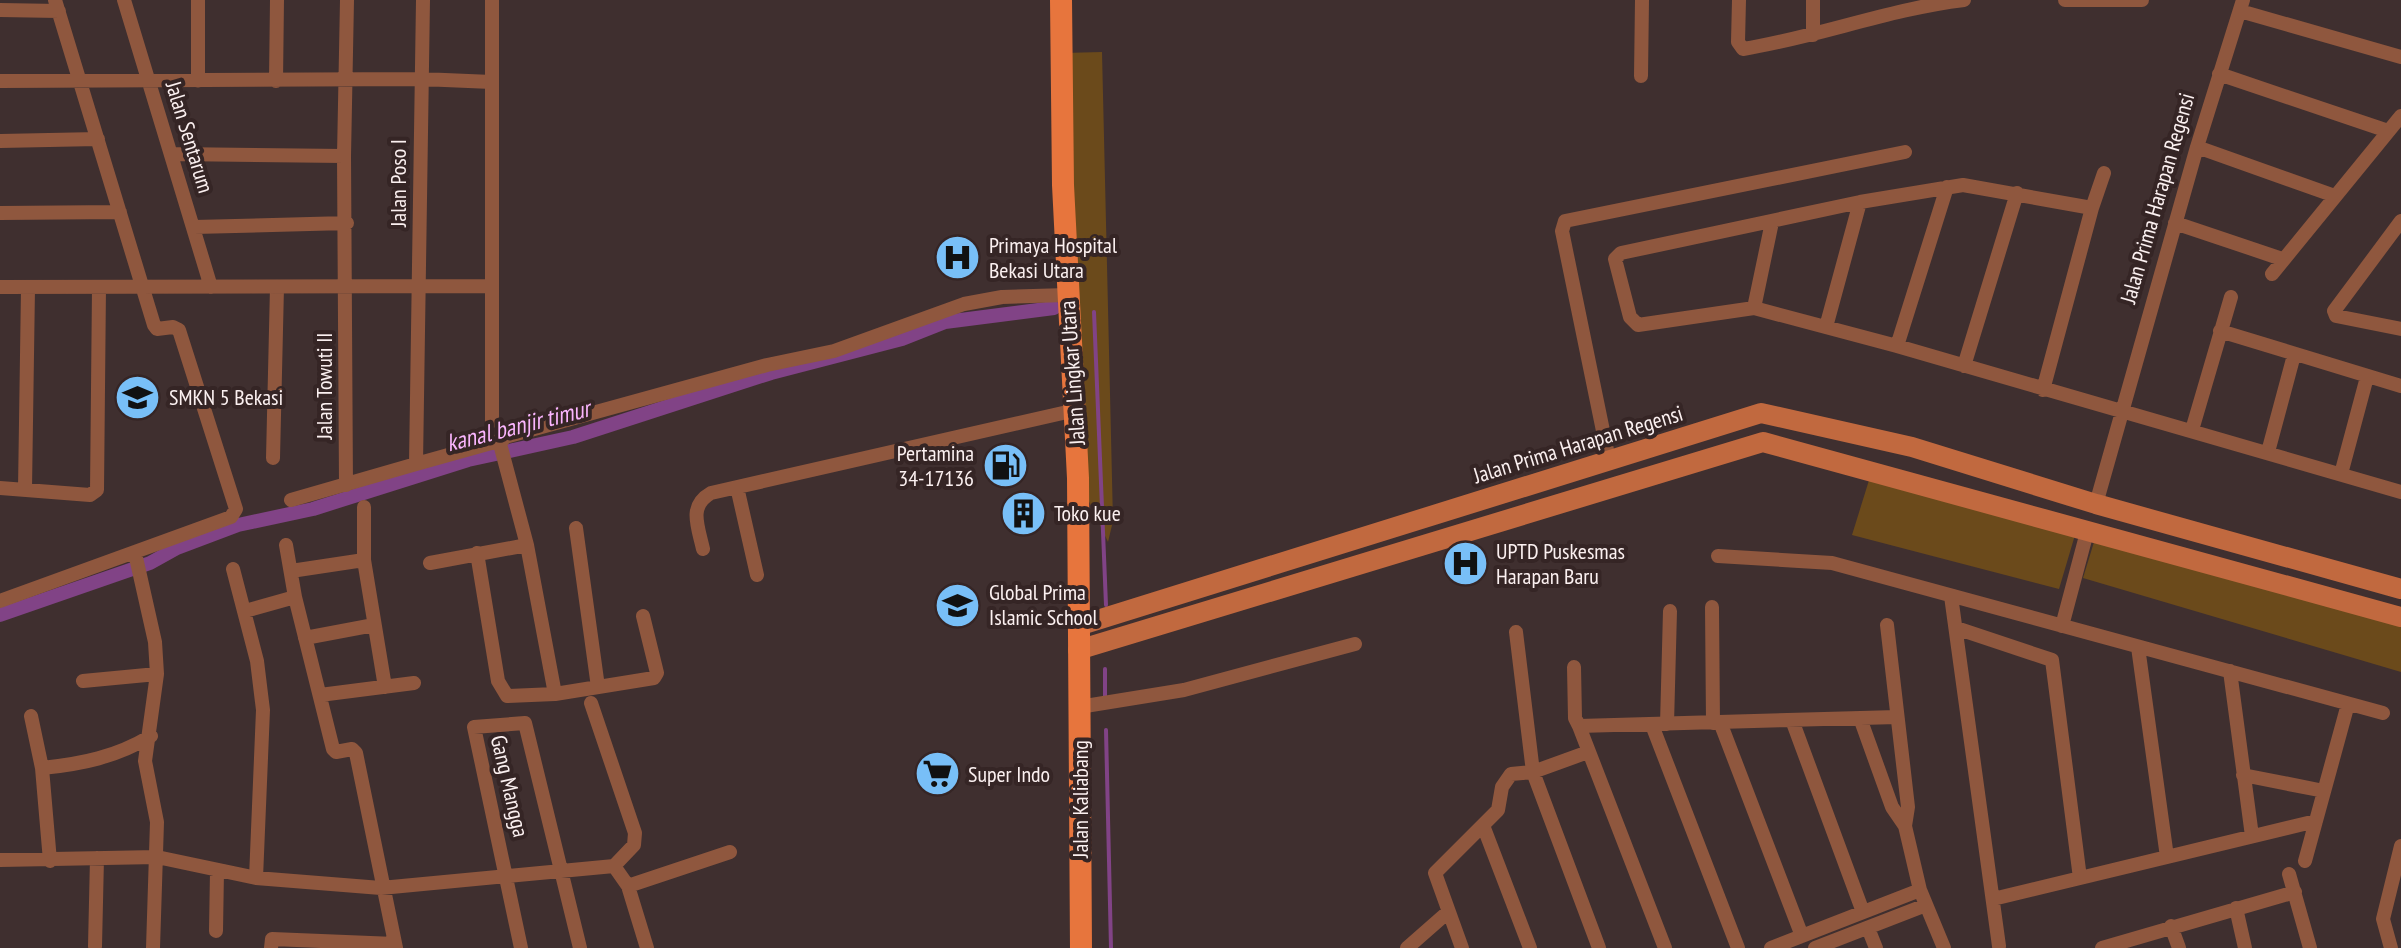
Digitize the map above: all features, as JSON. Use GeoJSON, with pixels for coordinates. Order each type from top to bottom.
{"type":"FeatureCollection","features":[{"type":"Feature","properties":{"kind":"main road","name":"Jalan Lingkar Utara"},"geometry":{"type":"LineString","coordinates":[[1061,0],[1068,300],[1096,644]]}},
{"type":"Feature","properties":{"kind":"main road","name":"Jalan Kaliabang"},"geometry":{"type":"LineString","coordinates":[[1081,948],[1085,706],[1096,644]]}},
{"type":"Feature","properties":{"kind":"street","name":"Jalan Sentarum"},"geometry":{"type":"LineString","coordinates":[[124,0],[211,287]]}},
{"type":"Feature","properties":{"kind":"street"},"geometry":{"type":"LineString","coordinates":[[198,0],[198,81]]}},
{"type":"Feature","properties":{"kind":"street"},"geometry":{"type":"LineString","coordinates":[[276,81],[277,0]]}},
{"type":"Feature","properties":{"kind":"street","name":"Jalan Towuti II"},"geometry":{"type":"LineString","coordinates":[[346,485],[347,223],[344,156],[347,0]]}},
{"type":"Feature","properties":{"kind":"street","name":"Jalan Poso I"},"geometry":{"type":"LineString","coordinates":[[416,464],[423,0]]}},
{"type":"Feature","properties":{"kind":"street"},"geometry":{"type":"LineString","coordinates":[[492,0],[492,421]]}},
{"type":"Feature","properties":{"kind":"street"},"geometry":{"type":"LineString","coordinates":[[1641,76],[1642,0]]}},
{"type":"Feature","properties":{"kind":"street"},"geometry":{"type":"LineString","coordinates":[[1739,0],[1740,48],[1813,35],[1888,6],[1964,0]]}},
{"type":"Feature","properties":{"kind":"street"},"geometry":{"type":"LineString","coordinates":[[1813,0],[1813,35]]}},
{"type":"Feature","properties":{"kind":"street"},"geometry":{"type":"LineString","coordinates":[[2065,0],[2132,3],[2142,0]]}},
{"type":"Feature","properties":{"kind":"street"},"geometry":{"type":"LineString","coordinates":[[2241,5],[2401,57]]}},
{"type":"Feature","properties":{"kind":"street","name":"Jalan Prima Harapan Regensi"},"geometry":{"type":"LineString","coordinates":[[2062,626],[2120,411],[2241,5]]}},
{"type":"Feature","properties":{"kind":"street"},"geometry":{"type":"LineString","coordinates":[[0,10],[57,6],[157,329],[173,327],[179,330],[236,509],[231,517],[137,560],[0,601]]}},
{"type":"Feature","properties":{"kind":"street"},"geometry":{"type":"LineString","coordinates":[[2219,74],[2388,131]]}},
{"type":"Feature","properties":{"kind":"street"},"geometry":{"type":"LineString","coordinates":[[0,81],[150,83],[421,79],[492,82]]}},
{"type":"Feature","properties":{"kind":"street"},"geometry":{"type":"LineString","coordinates":[[2272,274],[2401,116]]}},
{"type":"Feature","properties":{"kind":"street"},"geometry":{"type":"LineString","coordinates":[[0,141],[98,139]]}},
{"type":"Feature","properties":{"kind":"street"},"geometry":{"type":"LineString","coordinates":[[2197,147],[2335,196]]}},
{"type":"Feature","properties":{"kind":"street"},"geometry":{"type":"LineString","coordinates":[[1609,460],[1562,231],[1565,221],[1905,152]]}},
{"type":"Feature","properties":{"kind":"street"},"geometry":{"type":"LineString","coordinates":[[173,154],[344,156]]}},
{"type":"Feature","properties":{"kind":"street"},"geometry":{"type":"LineString","coordinates":[[2043,390],[2104,173]]}},
{"type":"Feature","properties":{"kind":"street"},"geometry":{"type":"LineString","coordinates":[[2092,208],[1970,184],[1860,202],[1621,253],[1615,259],[1630,317],[1638,325],[1754,308],[1897,346],[2401,492]]}},
{"type":"Feature","properties":{"kind":"street"},"geometry":{"type":"LineString","coordinates":[[1897,346],[1947,187]]}},
{"type":"Feature","properties":{"kind":"street"},"geometry":{"type":"LineString","coordinates":[[1964,366],[2017,193]]}},
{"type":"Feature","properties":{"kind":"street"},"geometry":{"type":"LineString","coordinates":[[1826,327],[1860,202]]}},
{"type":"Feature","properties":{"kind":"street"},"geometry":{"type":"LineString","coordinates":[[0,213],[120,212]]}},
{"type":"Feature","properties":{"kind":"street"},"geometry":{"type":"LineString","coordinates":[[2398,325],[2336,316],[2334,311],[2401,221]]}},
{"type":"Feature","properties":{"kind":"street"},"geometry":{"type":"LineString","coordinates":[[1754,308],[1772,222]]}},
{"type":"Feature","properties":{"kind":"street"},"geometry":{"type":"LineString","coordinates":[[194,227],[347,223]]}},
{"type":"Feature","properties":{"kind":"street"},"geometry":{"type":"LineString","coordinates":[[2175,223],[2282,259]]}},
{"type":"Feature","properties":{"kind":"street"},"geometry":{"type":"LineString","coordinates":[[0,287],[492,286]]}},
{"type":"Feature","properties":{"kind":"street"},"geometry":{"type":"LineString","coordinates":[[0,488],[90,495],[97,490],[99,287]]}},
{"type":"Feature","properties":{"kind":"street"},"geometry":{"type":"LineString","coordinates":[[273,458],[277,287]]}},
{"type":"Feature","properties":{"kind":"street"},"geometry":{"type":"LineString","coordinates":[[25,489],[28,288]]}},
{"type":"Feature","properties":{"kind":"street"},"geometry":{"type":"LineString","coordinates":[[291,500],[501,442],[521,432],[752,369],[834,351],[964,304],[1002,297],[1068,300]]}},
{"type":"Feature","properties":{"kind":"street"},"geometry":{"type":"LineString","coordinates":[[2192,430],[2231,297]]}},
{"type":"Feature","properties":{"kind":"street"},"geometry":{"type":"LineString","coordinates":[[2220,331],[2401,386]]}},
{"type":"Feature","properties":{"kind":"street"},"geometry":{"type":"LineString","coordinates":[[2268,452],[2294,355]]}},
{"type":"Feature","properties":{"kind":"street"},"geometry":{"type":"LineString","coordinates":[[2341,474],[2367,377]]}},
{"type":"Feature","properties":{"kind":"street"},"geometry":{"type":"LineString","coordinates":[[703,549],[695,510],[700,499],[737,487],[1076,410]]}},
{"type":"Feature","properties":{"kind":"street","name":"Jalan Prima Harapan Regensi"},"geometry":{"type":"LineString","coordinates":[[1096,644],[1439,525],[1609,460],[1758,413],[1765,428],[2088,531],[2401,617]]}},
{"type":"Feature","properties":{"kind":"street","name":"Jalan Prima Harapan Regensi"},"geometry":{"type":"LineString","coordinates":[[1093,620],[1439,525],[1765,428],[1912,447],[2095,506],[2401,589]]}},
{"type":"Feature","properties":{"kind":"street"},"geometry":{"type":"LineString","coordinates":[[501,442],[527,545],[555,694]]}},
{"type":"Feature","properties":{"kind":"street"},"geometry":{"type":"LineString","coordinates":[[737,487],[757,575]]}},
{"type":"Feature","properties":{"kind":"street"},"geometry":{"type":"LineString","coordinates":[[364,507],[364,560],[385,687]]}},
{"type":"Feature","properties":{"kind":"street"},"geometry":{"type":"LineString","coordinates":[[576,528],[598,687]]}},
{"type":"Feature","properties":{"kind":"street"},"geometry":{"type":"LineString","coordinates":[[271,948],[272,939],[396,946],[381,888],[373,830],[356,753],[352,749],[336,752],[333,749],[295,597],[286,545]]}},
{"type":"Feature","properties":{"kind":"street"},"geometry":{"type":"LineString","coordinates":[[430,563],[527,545]]}},
{"type":"Feature","properties":{"kind":"street"},"geometry":{"type":"LineString","coordinates":[[477,553],[501,690],[507,696],[555,694],[654,678],[657,673],[643,616]]}},
{"type":"Feature","properties":{"kind":"street"},"geometry":{"type":"LineString","coordinates":[[1718,556],[1832,563],[2383,713]]}},
{"type":"Feature","properties":{"kind":"street"},"geometry":{"type":"LineString","coordinates":[[137,560],[155,642],[157,674],[151,736],[145,761],[157,822],[153,948]]}},
{"type":"Feature","properties":{"kind":"street"},"geometry":{"type":"LineString","coordinates":[[291,571],[364,560]]}},
{"type":"Feature","properties":{"kind":"street"},"geometry":{"type":"LineString","coordinates":[[233,569],[245,611],[263,710],[256,878]]}},
{"type":"Feature","properties":{"kind":"street"},"geometry":{"type":"LineString","coordinates":[[1951,596],[1999,946]]}},
{"type":"Feature","properties":{"kind":"street"},"geometry":{"type":"LineString","coordinates":[[245,611],[295,597]]}},
{"type":"Feature","properties":{"kind":"street"},"geometry":{"type":"LineString","coordinates":[[1712,607],[1716,723],[1802,936]]}},
{"type":"Feature","properties":{"kind":"street"},"geometry":{"type":"LineString","coordinates":[[1670,611],[1659,724],[1738,948]]}},
{"type":"Feature","properties":{"kind":"street"},"geometry":{"type":"LineString","coordinates":[[305,638],[374,625]]}},
{"type":"Feature","properties":{"kind":"street"},"geometry":{"type":"LineString","coordinates":[[1887,625],[1908,807],[1905,826]]}},
{"type":"Feature","properties":{"kind":"street"},"geometry":{"type":"LineString","coordinates":[[1956,628],[2052,660],[2080,878]]}},
{"type":"Feature","properties":{"kind":"street"},"geometry":{"type":"LineString","coordinates":[[1516,632],[1533,772],[1599,948]]}},
{"type":"Feature","properties":{"kind":"street"},"geometry":{"type":"LineString","coordinates":[[1085,706],[1184,690],[1355,644]]}},
{"type":"Feature","properties":{"kind":"street"},"geometry":{"type":"LineString","coordinates":[[2138,647],[2167,857]]}},
{"type":"Feature","properties":{"kind":"street"},"geometry":{"type":"LineString","coordinates":[[1574,667],[1575,718],[1665,948]]}},
{"type":"Feature","properties":{"kind":"street"},"geometry":{"type":"LineString","coordinates":[[2230,671],[2252,836]]}},
{"type":"Feature","properties":{"kind":"street"},"geometry":{"type":"LineString","coordinates":[[83,681],[157,674]]}},
{"type":"Feature","properties":{"kind":"street"},"geometry":{"type":"LineString","coordinates":[[320,695],[414,683]]}},
{"type":"Feature","properties":{"kind":"street"},"geometry":{"type":"LineString","coordinates":[[1,862],[157,857],[256,878],[381,888],[614,866],[634,845],[635,833],[591,703]]}},
{"type":"Feature","properties":{"kind":"street"},"geometry":{"type":"LineString","coordinates":[[2305,861],[2348,704]]}},
{"type":"Feature","properties":{"kind":"street"},"geometry":{"type":"LineString","coordinates":[[31,716],[42,768],[50,861]]}},
{"type":"Feature","properties":{"kind":"street"},"geometry":{"type":"LineString","coordinates":[[1579,726],[1897,717]]}},
{"type":"Feature","properties":{"kind":"street"},"geometry":{"type":"LineString","coordinates":[[1860,718],[1892,807],[1905,826],[1920,890],[1944,948]]}},
{"type":"Feature","properties":{"kind":"street"},"geometry":{"type":"LineString","coordinates":[[1792,720],[1863,912]]}},
{"type":"Feature","properties":{"kind":"street","name":"Gang Mangga"},"geometry":{"type":"LineString","coordinates":[[509,876],[474,727],[525,723],[544,792],[559,872]]}},
{"type":"Feature","properties":{"kind":"street"},"geometry":{"type":"LineString","coordinates":[[42,768],[102,759],[128,750],[151,736]]}},
{"type":"Feature","properties":{"kind":"street"},"geometry":{"type":"LineString","coordinates":[[1462,948],[1435,873],[1484,828],[1498,810],[1502,787],[1511,774],[1533,772],[1588,752]]}},
{"type":"Feature","properties":{"kind":"street"},"geometry":{"type":"LineString","coordinates":[[2243,775],[2324,791]]}},
{"type":"Feature","properties":{"kind":"street"},"geometry":{"type":"LineString","coordinates":[[1993,899],[2316,821]]}},
{"type":"Feature","properties":{"kind":"street"},"geometry":{"type":"LineString","coordinates":[[1484,828],[1530,948]]}},
{"type":"Feature","properties":{"kind":"street"},"geometry":{"type":"LineString","coordinates":[[2391,948],[2383,919],[2401,846]]}},
{"type":"Feature","properties":{"kind":"street"},"geometry":{"type":"LineString","coordinates":[[628,886],[730,852]]}},
{"type":"Feature","properties":{"kind":"street"},"geometry":{"type":"LineString","coordinates":[[95,946],[97,858]]}},
{"type":"Feature","properties":{"kind":"street"},"geometry":{"type":"LineString","coordinates":[[614,866],[628,886],[647,948]]}},
{"type":"Feature","properties":{"kind":"street"},"geometry":{"type":"LineString","coordinates":[[216,931],[217,871]]}},
{"type":"Feature","properties":{"kind":"street"},"geometry":{"type":"LineString","coordinates":[[559,872],[580,948]]}},
{"type":"Feature","properties":{"kind":"street"},"geometry":{"type":"LineString","coordinates":[[2289,874],[2310,948]]}},
{"type":"Feature","properties":{"kind":"street"},"geometry":{"type":"LineString","coordinates":[[509,876],[521,948]]}},
{"type":"Feature","properties":{"kind":"street"},"geometry":{"type":"LineString","coordinates":[[1771,948],[1920,890]]}},
{"type":"Feature","properties":{"kind":"street"},"geometry":{"type":"LineString","coordinates":[[2102,948],[2143,941],[2171,926],[2295,892]]}},
{"type":"Feature","properties":{"kind":"street"},"geometry":{"type":"LineString","coordinates":[[1815,948],[1926,905]]}},
{"type":"Feature","properties":{"kind":"street"},"geometry":{"type":"LineString","coordinates":[[2236,908],[2245,948]]}},
{"type":"Feature","properties":{"kind":"street"},"geometry":{"type":"LineString","coordinates":[[1407,948],[1448,912]]}},
{"type":"Feature","properties":{"kind":"street"},"geometry":{"type":"LineString","coordinates":[[2171,926],[2179,948]]}},
{"type":"Feature","properties":{"kind":"street"},"geometry":{"type":"LineString","coordinates":[[1868,928],[1876,948]]}},
{"type":"Feature","properties":{"kind":"shaded area"},"geometry":{"type":"Polygon","coordinates":[[[1102,52],[1113,521],[1108,542],[1078,478],[1063,53],[1102,52]]]}},
{"type":"Feature","properties":{"kind":"shaded area"},"geometry":{"type":"Polygon","coordinates":[[[1870,477],[2075,535],[2059,589],[1852,535],[1870,477]]]}},
{"type":"Feature","properties":{"kind":"shaded area"},"geometry":{"type":"Polygon","coordinates":[[[2094,542],[2401,626],[2401,672],[2083,578],[2094,542]]]}},
{"type":"Feature","properties":{"kind":"waterway","name":"kanal banjir timur"},"geometry":{"type":"LineString","coordinates":[[0,615],[150,563],[177,548],[238,525],[313,509],[468,460],[573,437],[771,373],[902,339],[945,322],[1054,308]]}},
{"type":"Feature","properties":{"kind":"waterway"},"geometry":{"type":"LineString","coordinates":[[1094,312],[1106,605]]}},
{"type":"Feature","properties":{"kind":"waterway"},"geometry":{"type":"LineString","coordinates":[[1105,669],[1105,698]]}},
{"type":"Feature","properties":{"kind":"waterway"},"geometry":{"type":"LineString","coordinates":[[1106,730],[1111,948]]}},
{"type":"Feature","properties":{"kind":"place","name":"Primaya Hospital Bekasi Utara"},"geometry":{"type":"Point","coordinates":[958,258]}},
{"type":"Feature","properties":{"kind":"place","name":"SMKN 5 Bekasi"},"geometry":{"type":"Point","coordinates":[138,397]}},
{"type":"Feature","properties":{"kind":"place","name":"Pertamina 34-17136"},"geometry":{"type":"Point","coordinates":[1005,466]}},
{"type":"Feature","properties":{"kind":"place","name":"Toko kue"},"geometry":{"type":"Point","coordinates":[1023,513]}},
{"type":"Feature","properties":{"kind":"place","name":"UPTD Puskesmas Harapan Baru"},"geometry":{"type":"Point","coordinates":[1465,564]}},
{"type":"Feature","properties":{"kind":"place","name":"Global Prima Islamic School"},"geometry":{"type":"Point","coordinates":[958,605]}},
{"type":"Feature","properties":{"kind":"place","name":"Super Indo"},"geometry":{"type":"Point","coordinates":[937,774]}}]}
